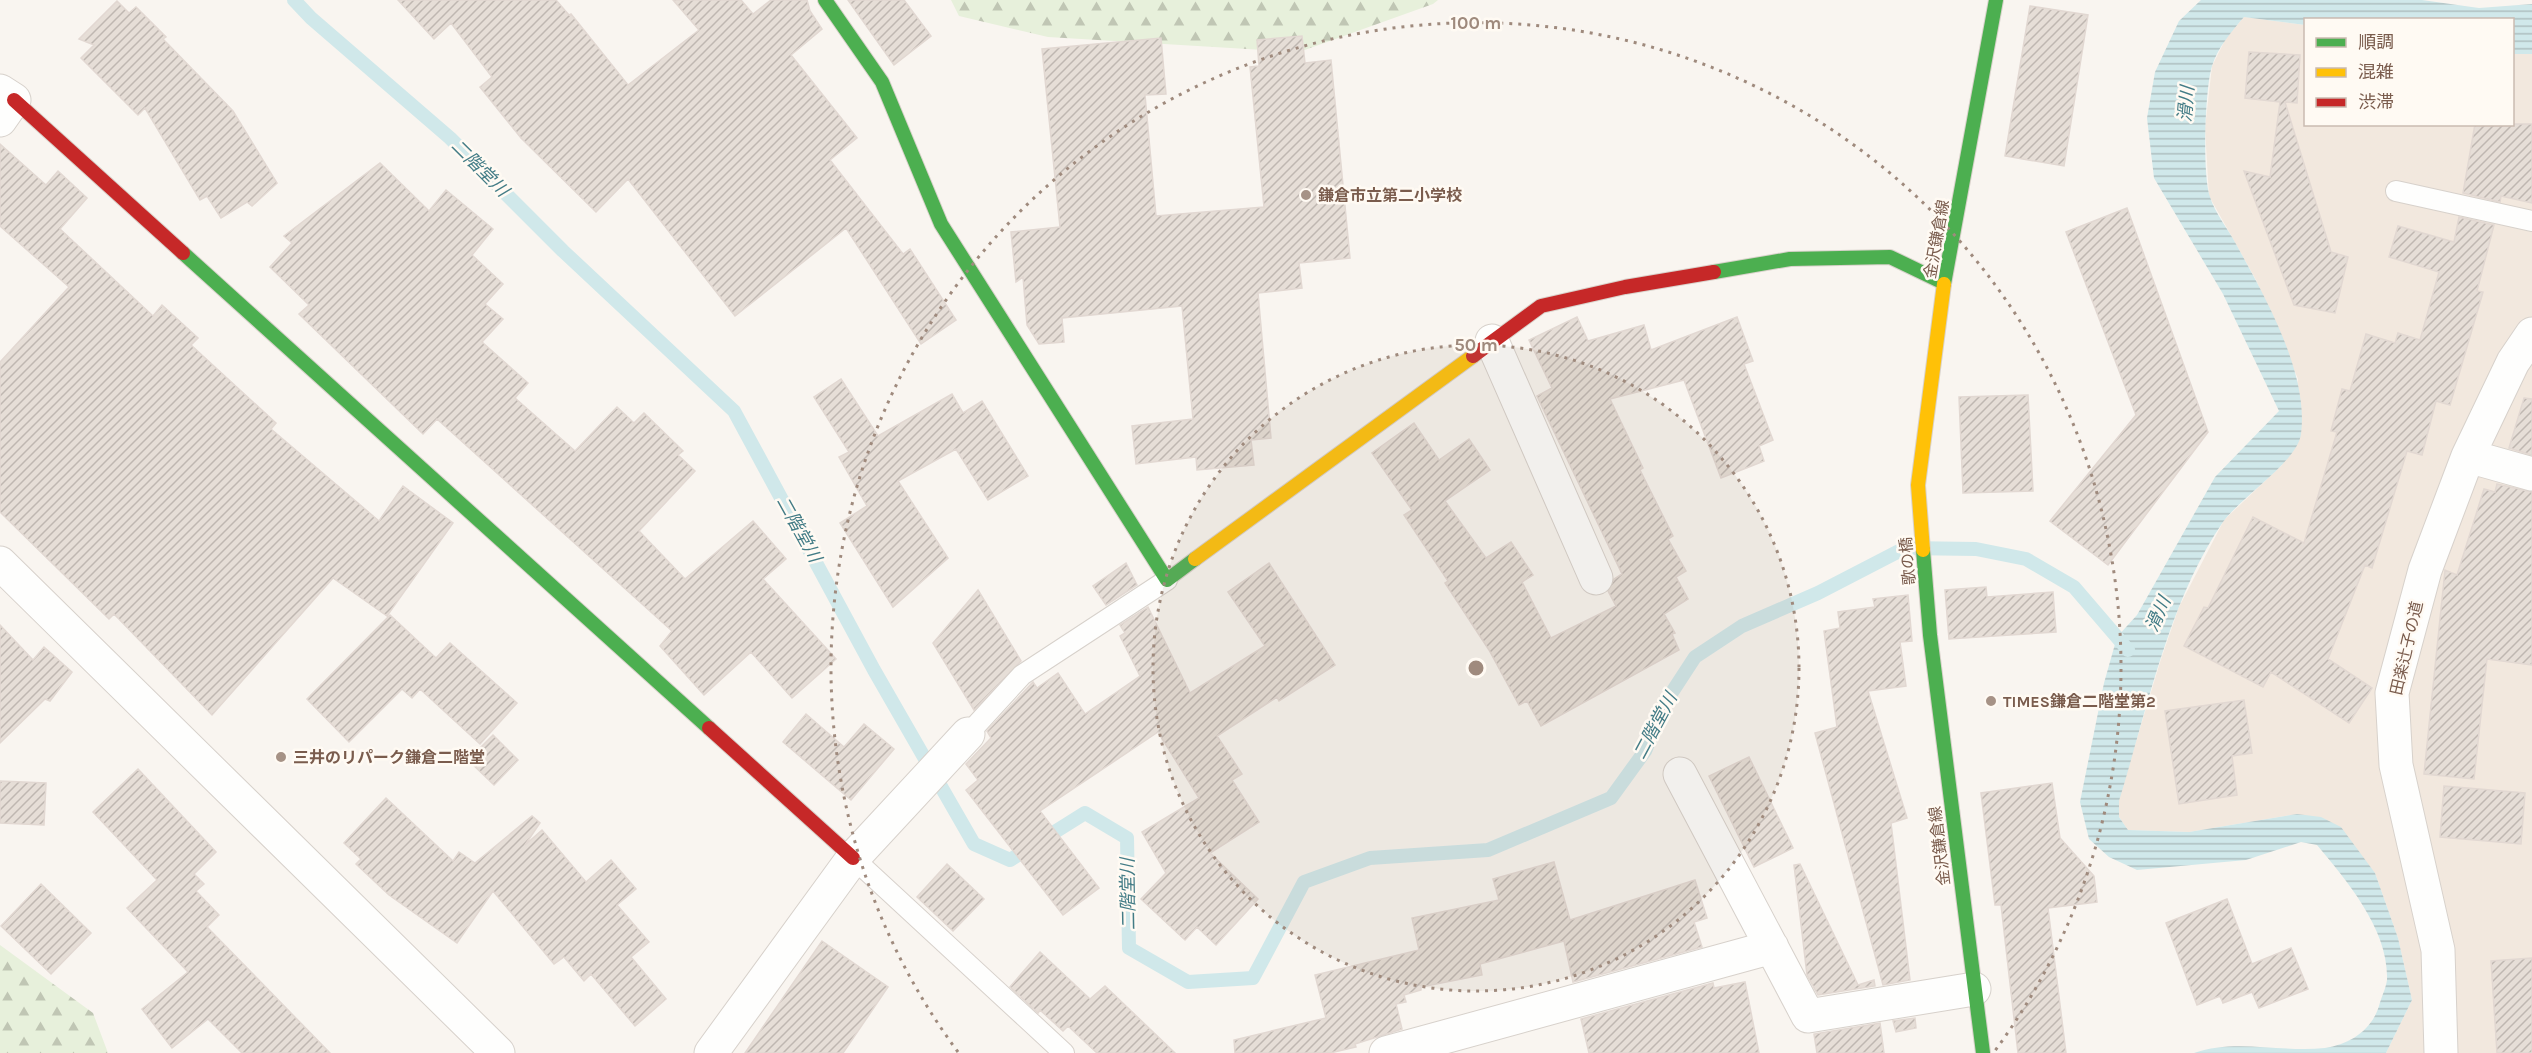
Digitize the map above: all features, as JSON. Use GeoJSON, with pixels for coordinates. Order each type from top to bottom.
{"type":"FeatureCollection","features":[{"type":"Feature","properties":{"kind":"street"},"geometry":{"type":"LineString","coordinates":[[825,0],[882,81],[941,224],[1167,580],[1541,306],[1625,286],[1790,259],[1890,257],[1944,283]]}},
{"type":"Feature","properties":{"kind":"street","name":"金沢鎌倉線"},"geometry":{"type":"LineString","coordinates":[[1918,485],[1944,283],[1996,0]]}},
{"type":"Feature","properties":{"kind":"street"},"geometry":{"type":"LineString","coordinates":[[5,104],[853,858]]}},
{"type":"Feature","properties":{"kind":"street","name":"田楽辻子の道"},"geometry":{"type":"LineString","coordinates":[[2441,1053],[2438,951],[2396,765],[2392,693],[2425,570],[2468,456],[2513,362],[2532,334]]}},
{"type":"Feature","properties":{"kind":"street"},"geometry":{"type":"LineString","coordinates":[[1492,341],[1596,578]]}},
{"type":"Feature","properties":{"kind":"street"},"geometry":{"type":"LineString","coordinates":[[2468,456],[2532,474]]}},
{"type":"Feature","properties":{"kind":"street","name":"歌の橋"},"geometry":{"type":"LineString","coordinates":[[1918,485],[1930,635]]}},
{"type":"Feature","properties":{"kind":"street"},"geometry":{"type":"LineString","coordinates":[[0,563],[498,1053]]}},
{"type":"Feature","properties":{"kind":"street","name":"金沢鎌倉線"},"geometry":{"type":"LineString","coordinates":[[1930,635],[1983,1053]]}},
{"type":"Feature","properties":{"kind":"street"},"geometry":{"type":"LineString","coordinates":[[711,1053],[853,858],[968,734]]}},
{"type":"Feature","properties":{"kind":"street"},"geometry":{"type":"LineString","coordinates":[[1680,774],[1808,1016],[1974,989]]}},
{"type":"Feature","properties":{"kind":"street"},"geometry":{"type":"LineString","coordinates":[[1386,1053],[1772,947]]}},
{"type":"Feature","properties":{"kind":"lane"},"geometry":{"type":"LineString","coordinates":[[2396,191],[2532,221]]}},
{"type":"Feature","properties":{"kind":"lane"},"geometry":{"type":"LineString","coordinates":[[968,734],[1022,675],[1167,580]]}},
{"type":"Feature","properties":{"kind":"lane"},"geometry":{"type":"LineString","coordinates":[[853,858],[1064,1053]]}},
{"type":"Feature","properties":{"kind":"shaded area"},"geometry":{"type":"Polygon","coordinates":[[[2244,17],[2304,25],[2304,126],[2514,126],[2514,54],[2532,54],[2532,1053],[2386,1053],[2412,1000],[2398,938],[2375,873],[2297,814],[2189,832],[2128,830],[2119,817],[2118,801],[2179,607],[2224,520],[2282,465],[2298,379],[2256,280],[2209,196],[2205,128],[2212,66],[2226,38],[2244,17]]]}},
{"type":"Feature","properties":{"kind":"green space"},"geometry":{"type":"Polygon","coordinates":[[[951,0],[1438,0],[1433,4],[1299,52],[1048,37],[959,16],[951,0]]]}},
{"type":"Feature","properties":{"kind":"green space"},"geometry":{"type":"Polygon","coordinates":[[[0,945],[93,1013],[108,1053],[0,1053],[0,945]]]}},
{"type":"Feature","properties":{"kind":"water","name":"滑川"},"geometry":{"type":"Polygon","coordinates":[[[2201,0],[2422,0],[2479,8],[2532,4],[2532,54],[2514,54],[2514,18],[2304,18],[2304,25],[2244,17],[2218,52],[2210,77],[2205,152],[2210,197],[2260,287],[2292,361],[2302,410],[2301,434],[2290,456],[2223,522],[2188,586],[2150,693],[2119,801],[2119,817],[2128,830],[2189,832],[2297,814],[2321,817],[2341,827],[2375,873],[2398,938],[2412,1000],[2386,1053],[2194,1053],[2242,1046],[2325,1048],[2351,1040],[2371,1023],[2387,980],[2386,961],[2374,925],[2353,890],[2317,845],[2301,842],[2246,860],[2137,870],[2109,857],[2089,839],[2080,802],[2104,683],[2117,637],[2137,615],[2215,477],[2279,411],[2223,294],[2154,178],[2147,118],[2155,72],[2179,21],[2201,0]]]}},
{"type":"Feature","properties":{"kind":"building"},"geometry":{"type":"Polygon","coordinates":[[[398,0],[556,0],[569,15],[571,14],[628,85],[699,30],[673,0],[741,0],[753,14],[771,0],[807,0],[810,11],[822,29],[791,55],[857,138],[830,160],[903,254],[910,249],[956,320],[921,344],[846,228],[735,316],[628,179],[596,212],[521,138],[480,87],[492,77],[451,23],[434,39],[398,0]]]}},
{"type":"Feature","properties":{"kind":"building"},"geometry":{"type":"Polygon","coordinates":[[[848,0],[904,0],[931,36],[894,65],[848,0]]]}},
{"type":"Feature","properties":{"kind":"building"},"geometry":{"type":"Polygon","coordinates":[[[117,1],[129,13],[136,7],[166,37],[163,39],[233,111],[277,183],[252,206],[247,202],[221,218],[207,196],[200,200],[145,108],[138,115],[81,58],[94,45],[79,39],[117,1]]]}},
{"type":"Feature","properties":{"kind":"building"},"geometry":{"type":"Polygon","coordinates":[[[2030,6],[2088,15],[2064,166],[2005,156],[2030,6]]]}},
{"type":"Feature","properties":{"kind":"building"},"geometry":{"type":"Polygon","coordinates":[[[1302,36],[1305,63],[1331,60],[1350,258],[1299,263],[1302,288],[1258,293],[1271,438],[1251,440],[1254,465],[1197,470],[1196,457],[1136,464],[1132,426],[1193,419],[1182,306],[1062,318],[1064,342],[1039,344],[1027,325],[1023,277],[1016,282],[1011,232],[1060,227],[1042,49],[1161,38],[1166,94],[1145,95],[1156,216],[1264,207],[1250,67],[1259,66],[1257,40],[1302,36]]]}},
{"type":"Feature","properties":{"kind":"building"},"geometry":{"type":"Polygon","coordinates":[[[2249,52],[2300,55],[2297,103],[2285,102],[2331,252],[2348,257],[2335,313],[2294,305],[2244,171],[2270,177],[2280,102],[2245,98],[2249,52]]]}},
{"type":"Feature","properties":{"kind":"building"},"geometry":{"type":"Polygon","coordinates":[[[2532,124],[2532,203],[2501,196],[2500,202],[2463,193],[2475,126],[2532,124]]]}},
{"type":"Feature","properties":{"kind":"building"},"geometry":{"type":"Polygon","coordinates":[[[0,144],[46,185],[58,171],[87,198],[60,229],[153,316],[162,305],[198,338],[191,345],[276,423],[271,429],[379,521],[403,486],[453,523],[387,616],[333,578],[212,715],[114,614],[109,619],[0,512],[0,362],[69,287],[0,226],[0,144]]]}},
{"type":"Feature","properties":{"kind":"building"},"geometry":{"type":"Polygon","coordinates":[[[380,163],[429,211],[446,190],[493,229],[472,255],[503,284],[485,304],[503,319],[482,342],[528,383],[515,398],[575,451],[617,407],[634,423],[644,413],[683,451],[678,455],[695,471],[639,531],[685,579],[753,521],[786,559],[763,579],[836,659],[792,698],[751,652],[704,695],[660,646],[672,631],[437,419],[423,434],[299,314],[309,305],[270,267],[292,243],[284,236],[380,163]]]}},
{"type":"Feature","properties":{"kind":"building"},"geometry":{"type":"Polygon","coordinates":[[[2127,208],[2208,432],[2108,565],[2050,521],[2136,415],[2066,232],[2127,208]]]}},
{"type":"Feature","properties":{"kind":"building"},"geometry":{"type":"Polygon","coordinates":[[[2459,217],[2494,225],[2477,291],[2483,292],[2450,405],[2436,401],[2422,455],[2407,451],[2372,568],[2365,565],[2328,659],[2372,688],[2349,723],[2271,672],[2263,687],[2184,646],[2204,607],[2208,608],[2253,517],[2304,543],[2337,432],[2331,431],[2342,389],[2350,391],[2366,334],[2395,343],[2398,333],[2420,340],[2439,272],[2389,257],[2398,226],[2454,242],[2459,217]]]}},
{"type":"Feature","properties":{"kind":"building"},"geometry":{"type":"Polygon","coordinates":[[[1577,317],[1588,341],[1644,325],[1651,350],[1737,317],[1753,361],[1744,364],[1773,440],[1759,446],[1764,461],[1721,478],[1684,380],[1610,399],[1643,468],[1640,470],[1673,536],[1668,539],[1686,571],[1676,577],[1688,599],[1664,614],[1675,633],[1672,634],[1679,650],[1541,726],[1527,701],[1519,705],[1489,650],[1445,583],[1448,581],[1404,515],[1412,510],[1372,453],[1414,423],[1439,460],[1469,439],[1490,470],[1445,501],[1486,558],[1511,542],[1533,575],[1522,582],[1551,638],[1616,606],[1608,591],[1614,579],[1622,574],[1537,396],[1552,388],[1529,340],[1577,317]]]}},
{"type":"Feature","properties":{"kind":"building"},"geometry":{"type":"Polygon","coordinates":[[[841,379],[878,436],[952,394],[963,413],[982,401],[1028,476],[988,500],[956,449],[898,481],[948,558],[893,607],[840,523],[867,506],[839,457],[849,452],[814,397],[841,379]]]}},
{"type":"Feature","properties":{"kind":"building"},"geometry":{"type":"Polygon","coordinates":[[[2028,395],[2033,491],[1963,493],[1959,397],[2028,395]]]}},
{"type":"Feature","properties":{"kind":"building"},"geometry":{"type":"Polygon","coordinates":[[[2524,398],[2532,399],[2532,455],[2509,448],[2524,398]]]}},
{"type":"Feature","properties":{"kind":"building"},"geometry":{"type":"Polygon","coordinates":[[[2497,484],[2532,492],[2532,665],[2487,659],[2474,779],[2424,774],[2445,570],[2457,575],[2484,489],[2495,492],[2497,484]]]}},
{"type":"Feature","properties":{"kind":"building"},"geometry":{"type":"Polygon","coordinates":[[[1126,563],[1137,585],[1106,605],[1093,586],[1126,563]]]}},
{"type":"Feature","properties":{"kind":"building"},"geometry":{"type":"Polygon","coordinates":[[[1269,563],[1335,665],[1279,701],[1277,697],[1217,736],[1242,774],[1232,780],[1259,822],[1210,853],[1258,899],[1216,945],[1197,927],[1185,940],[1141,899],[1166,873],[1142,832],[1199,798],[1158,732],[1040,811],[1099,888],[1063,915],[966,790],[978,780],[966,764],[991,738],[987,731],[1033,682],[1037,688],[1058,673],[1085,714],[1140,676],[1120,636],[1125,633],[1120,625],[1148,607],[1190,693],[1265,646],[1228,592],[1269,563]]]}},
{"type":"Feature","properties":{"kind":"building"},"geometry":{"type":"Polygon","coordinates":[[[1986,587],[1987,597],[2053,592],[2056,632],[1949,639],[1945,590],[1986,587]]]}},
{"type":"Feature","properties":{"kind":"building"},"geometry":{"type":"Polygon","coordinates":[[[978,590],[1021,661],[974,710],[933,643],[978,590]]]}},
{"type":"Feature","properties":{"kind":"building"},"geometry":{"type":"Polygon","coordinates":[[[1908,595],[1912,641],[1900,642],[1906,686],[1868,691],[1907,818],[1891,823],[1910,980],[1883,985],[1815,733],[1837,727],[1824,631],[1840,628],[1838,612],[1875,607],[1873,599],[1908,595]]]}},
{"type":"Feature","properties":{"kind":"building"},"geometry":{"type":"Polygon","coordinates":[[[390,615],[436,658],[450,643],[517,703],[480,744],[420,689],[412,698],[402,689],[349,742],[307,699],[390,615]]]}},
{"type":"Feature","properties":{"kind":"building"},"geometry":{"type":"Polygon","coordinates":[[[0,625],[33,660],[44,647],[72,672],[50,701],[45,699],[0,743],[0,625]]]}},
{"type":"Feature","properties":{"kind":"building"},"geometry":{"type":"Polygon","coordinates":[[[2244,700],[2252,753],[2232,756],[2237,795],[2179,804],[2165,711],[2244,700]]]}},
{"type":"Feature","properties":{"kind":"building"},"geometry":{"type":"Polygon","coordinates":[[[806,714],[844,747],[864,724],[894,749],[851,800],[783,742],[806,714]]]}},
{"type":"Feature","properties":{"kind":"building"},"geometry":{"type":"Polygon","coordinates":[[[493,735],[518,760],[494,785],[468,760],[493,735]]]}},
{"type":"Feature","properties":{"kind":"building"},"geometry":{"type":"Polygon","coordinates":[[[1749,757],[1793,848],[1754,867],[1709,776],[1749,757]]]}},
{"type":"Feature","properties":{"kind":"building"},"geometry":{"type":"Polygon","coordinates":[[[138,769],[216,852],[194,874],[204,884],[196,891],[219,915],[207,927],[330,1053],[242,1053],[208,1019],[172,1048],[142,1009],[188,972],[127,908],[157,880],[93,812],[138,769]]]}},
{"type":"Feature","properties":{"kind":"building"},"geometry":{"type":"Polygon","coordinates":[[[0,781],[46,783],[44,825],[0,823],[0,781]]]}},
{"type":"Feature","properties":{"kind":"building"},"geometry":{"type":"Polygon","coordinates":[[[2052,783],[2060,838],[2094,876],[2097,902],[2048,908],[2066,1053],[2018,1053],[2001,905],[1995,905],[1981,793],[2052,783]]]}},
{"type":"Feature","properties":{"kind":"building"},"geometry":{"type":"Polygon","coordinates":[[[2444,786],[2525,793],[2521,844],[2440,837],[2444,786]]]}},
{"type":"Feature","properties":{"kind":"building"},"geometry":{"type":"Polygon","coordinates":[[[386,798],[453,861],[459,852],[475,863],[532,816],[540,823],[525,845],[542,830],[586,882],[611,860],[636,889],[617,905],[649,942],[631,957],[666,999],[635,1026],[591,974],[584,981],[564,957],[554,964],[493,891],[457,943],[389,895],[356,864],[361,859],[344,843],[386,798]]]}},
{"type":"Feature","properties":{"kind":"building"},"geometry":{"type":"Polygon","coordinates":[[[1554,862],[1570,920],[1695,880],[1707,918],[1694,922],[1702,947],[1573,982],[1564,941],[1480,964],[1482,975],[1421,987],[1421,990],[1404,995],[1406,1002],[1396,1004],[1402,1029],[1355,1044],[1356,1047],[1330,1053],[1235,1053],[1234,1040],[1326,1018],[1315,975],[1419,950],[1412,918],[1499,900],[1493,879],[1554,862]]]}},
{"type":"Feature","properties":{"kind":"building"},"geometry":{"type":"Polygon","coordinates":[[[947,864],[984,899],[953,931],[917,897],[947,864]]]}},
{"type":"Feature","properties":{"kind":"building"},"geometry":{"type":"Polygon","coordinates":[[[1800,864],[1858,985],[1874,980],[1875,986],[1818,995],[1807,975],[1794,865],[1800,864]]]}},
{"type":"Feature","properties":{"kind":"building"},"geometry":{"type":"Polygon","coordinates":[[[41,884],[91,933],[51,974],[1,926],[41,884]]]}},
{"type":"Feature","properties":{"kind":"building"},"geometry":{"type":"Polygon","coordinates":[[[2227,899],[2252,964],[2291,948],[2308,989],[2259,1008],[2252,992],[2223,1003],[2220,996],[2197,1005],[2166,923],[2227,899]]]}},
{"type":"Feature","properties":{"kind":"building"},"geometry":{"type":"Polygon","coordinates":[[[822,941],[888,987],[843,1053],[745,1053],[822,941]]]}},
{"type":"Feature","properties":{"kind":"building"},"geometry":{"type":"Polygon","coordinates":[[[1040,952],[1090,999],[1105,986],[1175,1053],[1097,1053],[1068,1026],[1063,1031],[1040,1010],[1038,1013],[1010,987],[1040,952]]]}},
{"type":"Feature","properties":{"kind":"building"},"geometry":{"type":"Polygon","coordinates":[[[2532,958],[2532,1053],[2497,1053],[2491,961],[2532,958]]]}},
{"type":"Feature","properties":{"kind":"building"},"geometry":{"type":"Polygon","coordinates":[[[1745,982],[1759,1053],[1589,1053],[1581,1019],[1713,983],[1714,988],[1745,982]]]}},
{"type":"Feature","properties":{"kind":"building"},"geometry":{"type":"Polygon","coordinates":[[[1915,1018],[1916,1028],[1896,1032],[1893,1021],[1915,1018]]]}},
{"type":"Feature","properties":{"kind":"building"},"geometry":{"type":"Polygon","coordinates":[[[1880,1023],[1884,1053],[1817,1053],[1814,1034],[1880,1023]]]}},
{"type":"Feature","properties":{"kind":"waterway","name":"二階堂川"},"geometry":{"type":"LineString","coordinates":[[294,0],[311,18],[450,138],[563,251],[734,411],[874,670],[974,844],[1010,860],[1085,813],[1127,838],[1129,948],[1188,982],[1253,978],[1304,882],[1370,858],[1488,850],[1611,798],[1645,751],[1665,703],[1695,657],[1742,626],[1818,593],[1905,548],[1976,549],[2026,559],[2074,587],[2128,650]]}},
{"type":"Feature","properties":{"kind":"traffic: fast"},"geometry":{"type":"LineString","coordinates":[[825,0],[882,82],[941,224],[1167,580],[1195,559]]}},
{"type":"Feature","properties":{"kind":"traffic: fast"},"geometry":{"type":"LineString","coordinates":[[1944,284],[1996,0]]}},
{"type":"Feature","properties":{"kind":"traffic: fast"},"geometry":{"type":"LineString","coordinates":[[183,253],[709,728]]}},
{"type":"Feature","properties":{"kind":"traffic: fast"},"geometry":{"type":"LineString","coordinates":[[1714,272],[1790,259],[1890,257],[1944,283]]}},
{"type":"Feature","properties":{"kind":"traffic: fast"},"geometry":{"type":"LineString","coordinates":[[1923,550],[1930,635],[1983,1053]]}},
{"type":"Feature","properties":{"kind":"traffic: slow"},"geometry":{"type":"LineString","coordinates":[[1923,550],[1918,485],[1944,284]]}},
{"type":"Feature","properties":{"kind":"traffic: slow"},"geometry":{"type":"LineString","coordinates":[[1195,559],[1473,356]]}},
{"type":"Feature","properties":{"kind":"traffic: jam"},"geometry":{"type":"LineString","coordinates":[[14,100],[183,253]]}},
{"type":"Feature","properties":{"kind":"traffic: jam"},"geometry":{"type":"LineString","coordinates":[[1473,356],[1541,306],[1625,287],[1714,272]]}},
{"type":"Feature","properties":{"kind":"traffic: jam"},"geometry":{"type":"LineString","coordinates":[[709,728],[853,858]]}},
{"type":"Feature","properties":{"kind":"place","name":"鎌倉市立第二小学校"},"geometry":{"type":"Point","coordinates":[1306,195]}},
{"type":"Feature","properties":{"kind":"place","name":"TIMES鎌倉二階堂第2"},"geometry":{"type":"Point","coordinates":[1991,701]}},
{"type":"Feature","properties":{"kind":"place","name":"三井のリパーク鎌倉二階堂"},"geometry":{"type":"Point","coordinates":[281,757]}}]}
